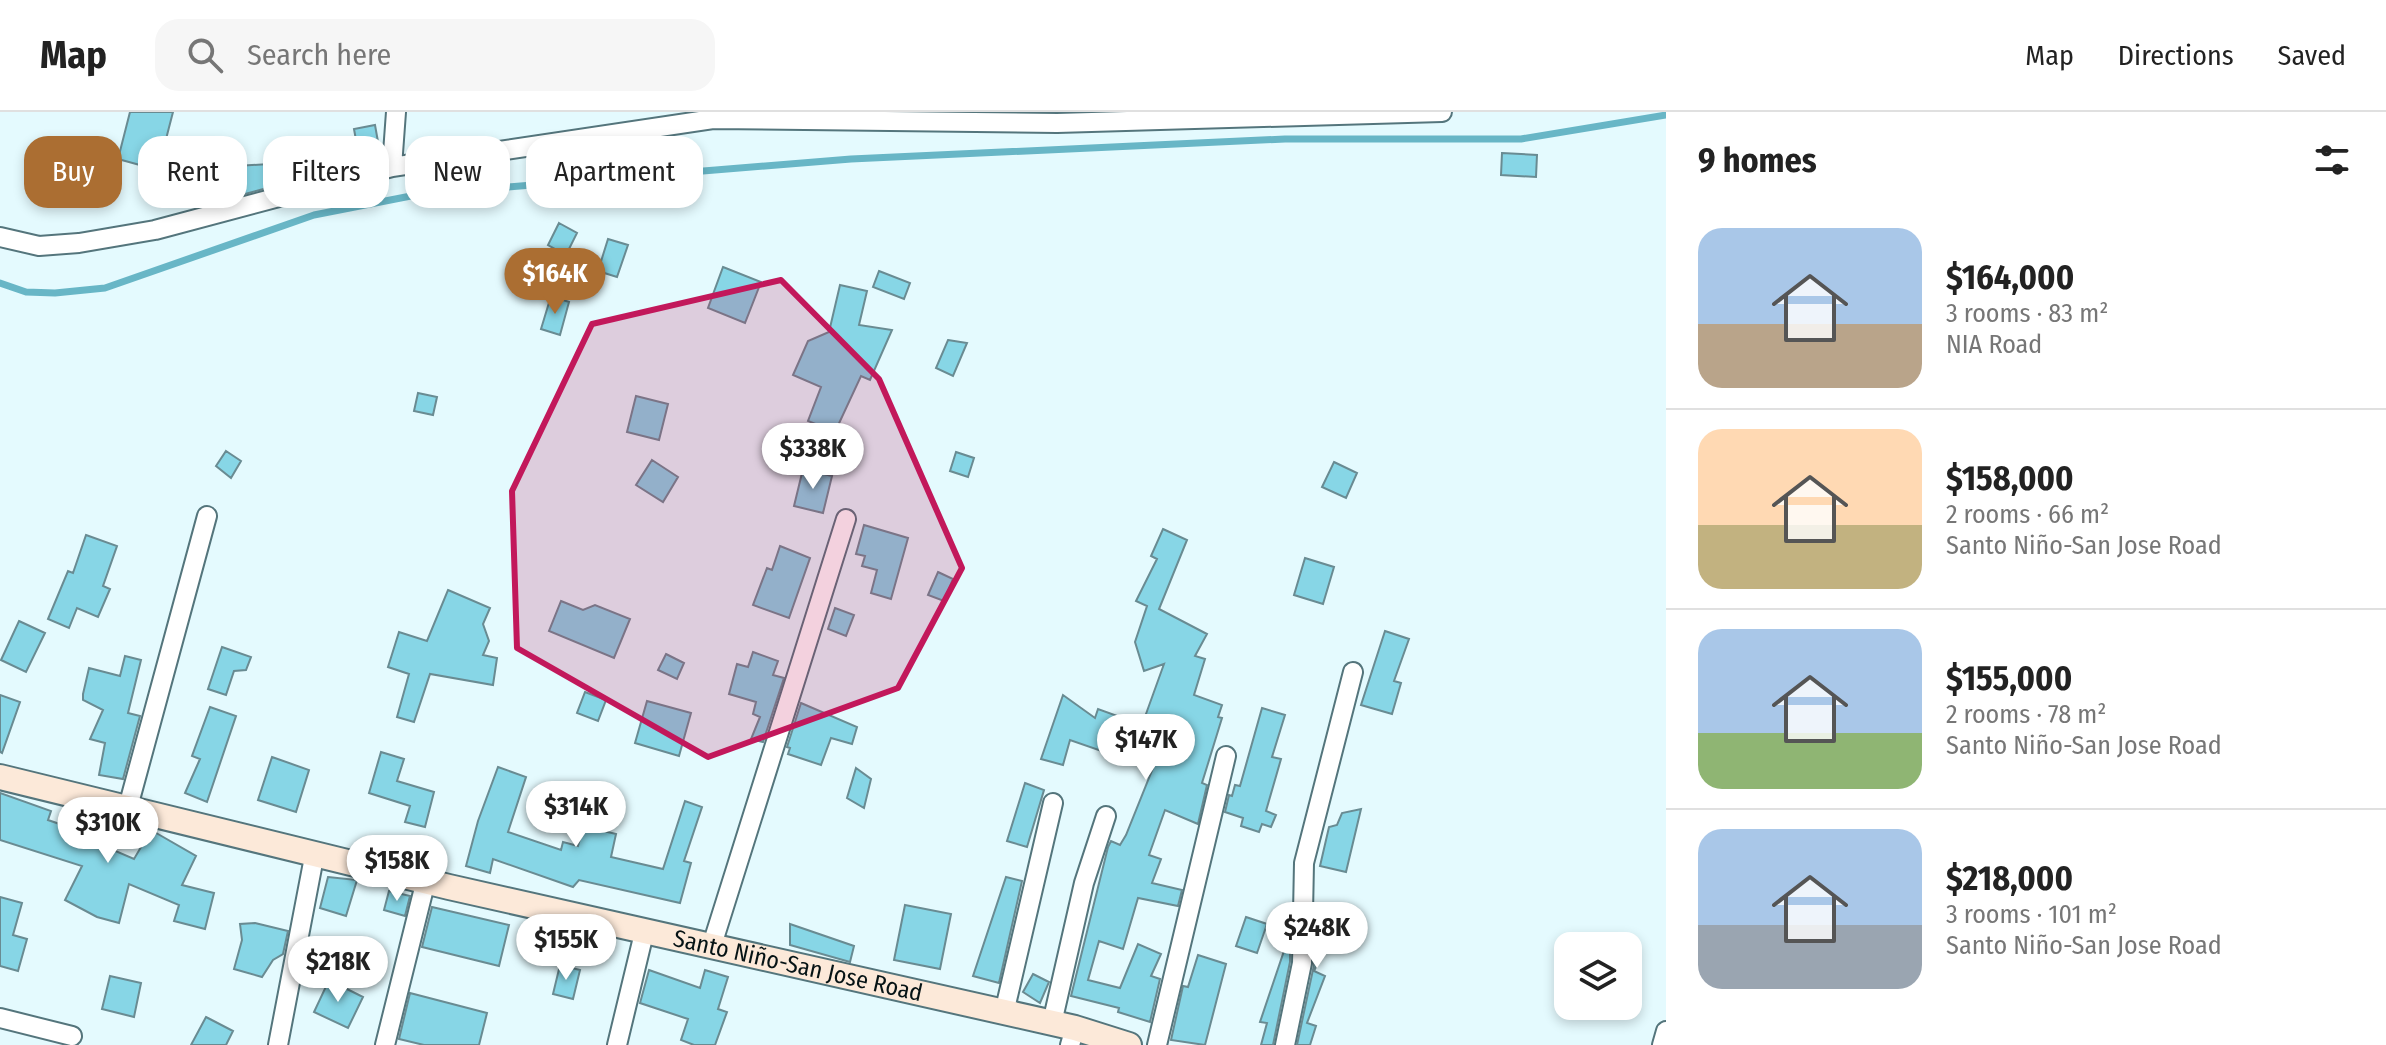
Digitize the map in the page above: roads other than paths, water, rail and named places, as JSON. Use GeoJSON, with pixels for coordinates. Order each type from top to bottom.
{"type":"FeatureCollection","features":[{"type":"Feature","properties":{"kind":"main road","name":"Santo Niño-San Jose Road"},"geometry":{"type":"LineString","coordinates":[[0,777],[1129,1045]]}},
{"type":"Feature","properties":{"kind":"street"},"geometry":{"type":"LineString","coordinates":[[392,167],[396,112]]}},
{"type":"Feature","properties":{"kind":"street"},"geometry":{"type":"LineString","coordinates":[[0,237],[39,246],[140,233],[392,167],[713,119],[861,116],[1057,123],[1442,112]]}},
{"type":"Feature","properties":{"kind":"street"},"geometry":{"type":"LineString","coordinates":[[128,807],[207,516]]}},
{"type":"Feature","properties":{"kind":"street"},"geometry":{"type":"LineString","coordinates":[[712,945],[846,519]]}},
{"type":"Feature","properties":{"kind":"street"},"geometry":{"type":"LineString","coordinates":[[1285,1045],[1302,963],[1304,863],[1353,672]]}},
{"type":"Feature","properties":{"kind":"street"},"geometry":{"type":"LineString","coordinates":[[1157,1045],[1226,756]]}},
{"type":"Feature","properties":{"kind":"street"},"geometry":{"type":"LineString","coordinates":[[1004,1013],[1053,803]]}},
{"type":"Feature","properties":{"kind":"street"},"geometry":{"type":"LineString","coordinates":[[1066,1032],[1084,883],[1106,816]]}},
{"type":"Feature","properties":{"kind":"street"},"geometry":{"type":"LineString","coordinates":[[278,1045],[315,852]]}},
{"type":"Feature","properties":{"kind":"street"},"geometry":{"type":"LineString","coordinates":[[385,1045],[426,880]]}},
{"type":"Feature","properties":{"kind":"street"},"geometry":{"type":"LineString","coordinates":[[617,1045],[645,929]]}},
{"type":"Feature","properties":{"kind":"street"},"geometry":{"type":"LineString","coordinates":[[0,1018],[72,1036]]}},
{"type":"Feature","properties":{"kind":"street"},"geometry":{"type":"LineString","coordinates":[[1662,1045],[1666,1031]]}},
{"type":"Feature","properties":{"kind":"waterway"},"geometry":{"type":"LineString","coordinates":[[0,283],[26,292],[55,293],[105,288],[314,215],[421,194],[851,159],[1285,139],[1521,139],[1666,115]]}}]}
